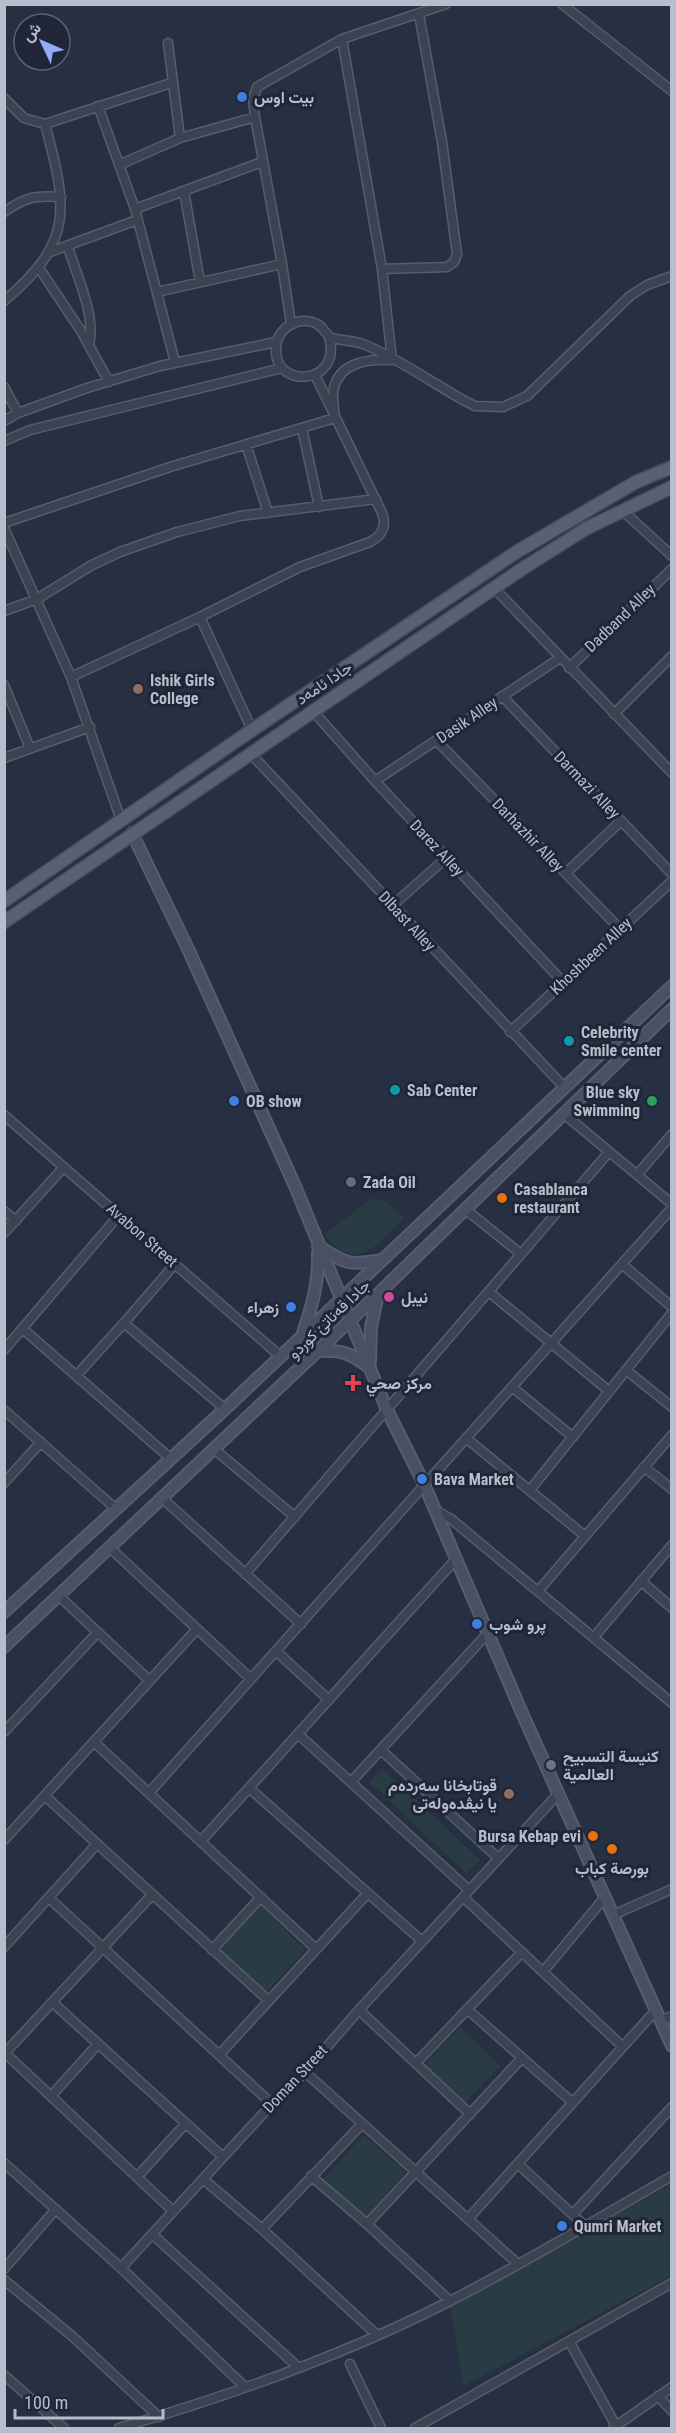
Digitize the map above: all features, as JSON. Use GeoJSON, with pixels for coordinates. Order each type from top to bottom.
{"type":"FeatureCollection","features":[{"type":"Feature","properties":{"kind":"main road","name":"جادا ئامەد"},"geometry":{"type":"LineString","coordinates":[[4,901],[252,729],[540,536],[636,482],[672,467]]}},
{"type":"Feature","properties":{"kind":"main road","name":"جادا ئامەد"},"geometry":{"type":"LineString","coordinates":[[4,922],[250,753],[586,528],[672,487]]}},
{"type":"Feature","properties":{"kind":"main road"},"geometry":{"type":"LineString","coordinates":[[383,641],[394,656]]}},
{"type":"Feature","properties":{"kind":"main road"},"geometry":{"type":"LineString","coordinates":[[357,658],[367,674]]}},
{"type":"Feature","properties":{"kind":"street"},"geometry":{"type":"LineString","coordinates":[[291,324],[255,117],[253,99],[257,87],[342,39],[446,4]]}},
{"type":"Feature","properties":{"kind":"street"},"geometry":{"type":"LineString","coordinates":[[562,4],[672,91]]}},
{"type":"Feature","properties":{"kind":"street"},"geometry":{"type":"LineString","coordinates":[[382,269],[447,267],[454,262],[457,254],[442,142],[419,14]]}},
{"type":"Feature","properties":{"kind":"street"},"geometry":{"type":"LineString","coordinates":[[342,39],[382,269],[392,360]]}},
{"type":"Feature","properties":{"kind":"street"},"geometry":{"type":"LineString","coordinates":[[168,43],[171,83],[180,138]]}},
{"type":"Feature","properties":{"kind":"street"},"geometry":{"type":"LineString","coordinates":[[4,98],[24,118],[45,124],[171,83]]}},
{"type":"Feature","properties":{"kind":"street"},"geometry":{"type":"LineString","coordinates":[[98,106],[121,164],[135,209],[175,362]]}},
{"type":"Feature","properties":{"kind":"street"},"geometry":{"type":"LineString","coordinates":[[121,164],[180,138],[255,117]]}},
{"type":"Feature","properties":{"kind":"street"},"geometry":{"type":"LineString","coordinates":[[4,301],[39,268],[50,252],[56,234],[61,197],[45,124]]}},
{"type":"Feature","properties":{"kind":"street"},"geometry":{"type":"LineString","coordinates":[[135,209],[262,162]]}},
{"type":"Feature","properties":{"kind":"street"},"geometry":{"type":"LineString","coordinates":[[184,191],[200,282]]}},
{"type":"Feature","properties":{"kind":"street"},"geometry":{"type":"LineString","coordinates":[[4,212],[20,201],[38,195],[61,197]]}},
{"type":"Feature","properties":{"kind":"street"},"geometry":{"type":"LineString","coordinates":[[50,252],[137,220]]}},
{"type":"Feature","properties":{"kind":"street"},"geometry":{"type":"LineString","coordinates":[[68,247],[89,315],[91,335],[89,346]]}},
{"type":"Feature","properties":{"kind":"street"},"geometry":{"type":"LineString","coordinates":[[157,292],[282,264]]}},
{"type":"Feature","properties":{"kind":"street"},"geometry":{"type":"LineString","coordinates":[[39,268],[109,382]]}},
{"type":"Feature","properties":{"kind":"street"},"geometry":{"type":"LineString","coordinates":[[329,337],[365,345],[475,406],[502,407],[527,396],[630,296],[646,285],[672,276]]}},
{"type":"Feature","properties":{"kind":"street"},"geometry":{"type":"LineString","coordinates":[[313,322],[320,326],[329,337],[332,345],[330,359],[326,366],[315,375],[297,377],[282,368],[276,354],[276,342],[291,324],[313,322]]}},
{"type":"Feature","properties":{"kind":"street"},"geometry":{"type":"LineString","coordinates":[[4,421],[18,413],[87,388],[175,362],[276,342]]}},
{"type":"Feature","properties":{"kind":"street"},"geometry":{"type":"LineString","coordinates":[[335,418],[333,393],[342,374],[359,362],[369,359],[392,360]]}},
{"type":"Feature","properties":{"kind":"street"},"geometry":{"type":"LineString","coordinates":[[4,441],[30,430],[282,368]]}},
{"type":"Feature","properties":{"kind":"street"},"geometry":{"type":"LineString","coordinates":[[71,677],[314,561],[375,540],[384,525],[376,499],[315,375]]}},
{"type":"Feature","properties":{"kind":"street"},"geometry":{"type":"LineString","coordinates":[[4,387],[18,413]]}},
{"type":"Feature","properties":{"kind":"street"},"geometry":{"type":"LineString","coordinates":[[4,523],[170,467],[335,418]]}},
{"type":"Feature","properties":{"kind":"street"},"geometry":{"type":"LineString","coordinates":[[302,428],[319,507]]}},
{"type":"Feature","properties":{"kind":"street"},"geometry":{"type":"LineString","coordinates":[[246,444],[268,513]]}},
{"type":"Feature","properties":{"kind":"street"},"geometry":{"type":"LineString","coordinates":[[4,611],[37,599],[92,565],[148,541],[240,516],[376,499]]}},
{"type":"Feature","properties":{"kind":"street"},"geometry":{"type":"LineString","coordinates":[[622,510],[672,556]]}},
{"type":"Feature","properties":{"kind":"street"},"geometry":{"type":"LineString","coordinates":[[4,528],[71,677],[121,820]]}},
{"type":"Feature","properties":{"kind":"street","name":"Dadband Alley"},"geometry":{"type":"LineString","coordinates":[[569,668],[672,569]]}},
{"type":"Feature","properties":{"kind":"street"},"geometry":{"type":"LineString","coordinates":[[494,588],[672,773]]}},
{"type":"Feature","properties":{"kind":"street"},"geometry":{"type":"LineString","coordinates":[[200,617],[252,729]]}},
{"type":"Feature","properties":{"kind":"street","name":"Dasik Alley"},"geometry":{"type":"LineString","coordinates":[[375,782],[560,658]]}},
{"type":"Feature","properties":{"kind":"street"},"geometry":{"type":"LineString","coordinates":[[614,714],[670,662]]}},
{"type":"Feature","properties":{"kind":"street"},"geometry":{"type":"LineString","coordinates":[[4,686],[30,748]]}},
{"type":"Feature","properties":{"kind":"street","name":"Darmazi Alley"},"geometry":{"type":"LineString","coordinates":[[502,696],[672,874]]}},
{"type":"Feature","properties":{"kind":"street","name":"Darez Alley"},"geometry":{"type":"LineString","coordinates":[[313,711],[375,782],[563,982]]}},
{"type":"Feature","properties":{"kind":"street"},"geometry":{"type":"LineString","coordinates":[[4,758],[90,727]]}},
{"type":"Feature","properties":{"kind":"street","name":"Darhazhir Alley"},"geometry":{"type":"LineString","coordinates":[[436,740],[620,929]]}},
{"type":"Feature","properties":{"kind":"street","name":"Dlbast Alley"},"geometry":{"type":"LineString","coordinates":[[250,753],[565,1089]]}},
{"type":"Feature","properties":{"kind":"street"},"geometry":{"type":"LineString","coordinates":[[566,873],[621,821]]}},
{"type":"Feature","properties":{"kind":"street"},"geometry":{"type":"LineString","coordinates":[[132,833],[189,951],[290,1176],[387,1410],[424,1484],[487,1634],[672,2046]]}},
{"type":"Feature","properties":{"kind":"street"},"geometry":{"type":"LineString","coordinates":[[392,906],[446,858]]}},
{"type":"Feature","properties":{"kind":"street","name":"Khoshbeen Alley"},"geometry":{"type":"LineString","coordinates":[[510,1032],[672,881]]}},
{"type":"Feature","properties":{"kind":"street","name":"جادا قەناتێ کوردو"},"geometry":{"type":"LineString","coordinates":[[6,1609],[225,1409],[672,986]]}},
{"type":"Feature","properties":{"kind":"street","name":"جادا قەناتێ کوردو"},"geometry":{"type":"LineString","coordinates":[[4,1647],[378,1294],[672,1010]]}},
{"type":"Feature","properties":{"kind":"street"},"geometry":{"type":"LineString","coordinates":[[149,1793],[672,1206],[564,1114]]}},
{"type":"Feature","properties":{"kind":"street","name":"Avabon Street"},"geometry":{"type":"LineString","coordinates":[[4,1115],[280,1356]]}},
{"type":"Feature","properties":{"kind":"street"},"geometry":{"type":"LineString","coordinates":[[637,1175],[672,1134]]}},
{"type":"Feature","properties":{"kind":"street"},"geometry":{"type":"LineString","coordinates":[[245,1574],[609,1152]]}},
{"type":"Feature","properties":{"kind":"street"},"geometry":{"type":"LineString","coordinates":[[4,1233],[64,1167]]}},
{"type":"Feature","properties":{"kind":"street"},"geometry":{"type":"LineString","coordinates":[[465,1209],[521,1254]]}},
{"type":"Feature","properties":{"kind":"street"},"geometry":{"type":"LineString","coordinates":[[4,1211],[16,1221]]}},
{"type":"Feature","properties":{"kind":"street"},"geometry":{"type":"LineString","coordinates":[[4,1350],[119,1215]]}},
{"type":"Feature","properties":{"kind":"street"},"geometry":{"type":"LineString","coordinates":[[318,1246],[345,1263],[357,1264],[384,1260]]}},
{"type":"Feature","properties":{"kind":"street"},"geometry":{"type":"LineString","coordinates":[[302,1336],[316,1293],[319,1274],[318,1246]]}},
{"type":"Feature","properties":{"kind":"street"},"geometry":{"type":"LineString","coordinates":[[76,1376],[175,1264]]}},
{"type":"Feature","properties":{"kind":"street"},"geometry":{"type":"LineString","coordinates":[[622,1264],[672,1307]]}},
{"type":"Feature","properties":{"kind":"street"},"geometry":{"type":"LineString","coordinates":[[489,1292],[609,1391]]}},
{"type":"Feature","properties":{"kind":"street"},"geometry":{"type":"LineString","coordinates":[[369,1368],[371,1327],[378,1294]]}},
{"type":"Feature","properties":{"kind":"street"},"geometry":{"type":"LineString","coordinates":[[530,1490],[672,1313]]}},
{"type":"Feature","properties":{"kind":"street"},"geometry":{"type":"LineString","coordinates":[[124,1323],[225,1409]]}},
{"type":"Feature","properties":{"kind":"street"},"geometry":{"type":"LineString","coordinates":[[23,1329],[170,1458]]}},
{"type":"Feature","properties":{"kind":"street"},"geometry":{"type":"LineString","coordinates":[[318,1351],[335,1350],[350,1353],[369,1368]]}},
{"type":"Feature","properties":{"kind":"street"},"geometry":{"type":"LineString","coordinates":[[626,1370],[672,1407]]}},
{"type":"Feature","properties":{"kind":"street"},"geometry":{"type":"LineString","coordinates":[[512,1387],[573,1437]]}},
{"type":"Feature","properties":{"kind":"street"},"geometry":{"type":"LineString","coordinates":[[4,1410],[116,1509]]}},
{"type":"Feature","properties":{"kind":"street"},"geometry":{"type":"LineString","coordinates":[[538,1590],[672,1435]]}},
{"type":"Feature","properties":{"kind":"street"},"geometry":{"type":"LineString","coordinates":[[466,1438],[585,1536]]}},
{"type":"Feature","properties":{"kind":"street"},"geometry":{"type":"LineString","coordinates":[[4,1483],[41,1442]]}},
{"type":"Feature","properties":{"kind":"street"},"geometry":{"type":"LineString","coordinates":[[214,1449],[295,1517]]}},
{"type":"Feature","properties":{"kind":"street"},"geometry":{"type":"LineString","coordinates":[[644,1467],[672,1490]]}},
{"type":"Feature","properties":{"kind":"street"},"geometry":{"type":"LineString","coordinates":[[162,1498],[301,1624]]}},
{"type":"Feature","properties":{"kind":"street"},"geometry":{"type":"LineString","coordinates":[[435,1510],[451,1519],[672,1703]]}},
{"type":"Feature","properties":{"kind":"street"},"geometry":{"type":"LineString","coordinates":[[594,1637],[672,1545]]}},
{"type":"Feature","properties":{"kind":"street"},"geometry":{"type":"LineString","coordinates":[[110,1548],[251,1679]]}},
{"type":"Feature","properties":{"kind":"street"},"geometry":{"type":"LineString","coordinates":[[201,1841],[456,1559]]}},
{"type":"Feature","properties":{"kind":"street"},"geometry":{"type":"LineString","coordinates":[[641,1581],[672,1608]]}},
{"type":"Feature","properties":{"kind":"street"},"geometry":{"type":"LineString","coordinates":[[59,1596],[150,1681]]}},
{"type":"Feature","properties":{"kind":"street"},"geometry":{"type":"LineString","coordinates":[[4,1840],[197,1629]]}},
{"type":"Feature","properties":{"kind":"street"},"geometry":{"type":"LineString","coordinates":[[4,1732],[98,1632]]}},
{"type":"Feature","properties":{"kind":"street"},"geometry":{"type":"LineString","coordinates":[[351,1782],[487,1634]]}},
{"type":"Feature","properties":{"kind":"street"},"geometry":{"type":"LineString","coordinates":[[276,1651],[329,1700]]}},
{"type":"Feature","properties":{"kind":"street"},"geometry":{"type":"LineString","coordinates":[[298,1734],[351,1782],[466,1893],[522,1952],[622,2046]]}},
{"type":"Feature","properties":{"kind":"street"},"geometry":{"type":"LineString","coordinates":[[94,1742],[316,1949]]}},
{"type":"Feature","properties":{"kind":"street"},"geometry":{"type":"LineString","coordinates":[[381,1750],[498,1858]]}},
{"type":"Feature","properties":{"kind":"street"},"geometry":{"type":"LineString","coordinates":[[249,1788],[422,1941]]}},
{"type":"Feature","properties":{"kind":"street","name":"Doman Street"},"geometry":{"type":"LineString","coordinates":[[121,2268],[559,1793]]}},
{"type":"Feature","properties":{"kind":"street"},"geometry":{"type":"LineString","coordinates":[[45,1796],[269,2001]]}},
{"type":"Feature","properties":{"kind":"street"},"geometry":{"type":"LineString","coordinates":[[4,1947],[98,1844]]}},
{"type":"Feature","properties":{"kind":"street"},"geometry":{"type":"LineString","coordinates":[[613,1915],[672,1889]]}},
{"type":"Feature","properties":{"kind":"street"},"geometry":{"type":"LineString","coordinates":[[219,2055],[368,1893]]}},
{"type":"Feature","properties":{"kind":"street"},"geometry":{"type":"LineString","coordinates":[[153,1895],[5,2053],[173,2211]]}},
{"type":"Feature","properties":{"kind":"street"},"geometry":{"type":"LineString","coordinates":[[212,1950],[261,1897]]}},
{"type":"Feature","properties":{"kind":"street"},"geometry":{"type":"LineString","coordinates":[[543,1972],[604,1897]]}},
{"type":"Feature","properties":{"kind":"street"},"geometry":{"type":"LineString","coordinates":[[49,1898],[272,2104]]}},
{"type":"Feature","properties":{"kind":"street"},"geometry":{"type":"LineString","coordinates":[[416,2063],[522,1952]]}},
{"type":"Feature","properties":{"kind":"street"},"geometry":{"type":"LineString","coordinates":[[52,2002],[223,2157]]}},
{"type":"Feature","properties":{"kind":"street"},"geometry":{"type":"LineString","coordinates":[[467,2009],[572,2102]]}},
{"type":"Feature","properties":{"kind":"street"},"geometry":{"type":"LineString","coordinates":[[358,2010],[470,2114]]}},
{"type":"Feature","properties":{"kind":"street"},"geometry":{"type":"LineString","coordinates":[[468,2219],[656,2010]]}},
{"type":"Feature","properties":{"kind":"street"},"geometry":{"type":"LineString","coordinates":[[660,2021],[672,2016]]}},
{"type":"Feature","properties":{"kind":"street"},"geometry":{"type":"LineString","coordinates":[[51,2096],[98,2044]]}},
{"type":"Feature","properties":{"kind":"street"},"geometry":{"type":"LineString","coordinates":[[367,2224],[522,2058]]}},
{"type":"Feature","properties":{"kind":"street"},"geometry":{"type":"LineString","coordinates":[[304,2072],[518,2264]]}},
{"type":"Feature","properties":{"kind":"street"},"geometry":{"type":"LineString","coordinates":[[573,2214],[672,2107]]}},
{"type":"Feature","properties":{"kind":"street"},"geometry":{"type":"LineString","coordinates":[[137,2177],[186,2123]]}},
{"type":"Feature","properties":{"kind":"street"},"geometry":{"type":"LineString","coordinates":[[262,2229],[362,2124]]}},
{"type":"Feature","properties":{"kind":"street"},"geometry":{"type":"LineString","coordinates":[[4,2163],[121,2268],[245,2387]]}},
{"type":"Feature","properties":{"kind":"street"},"geometry":{"type":"LineString","coordinates":[[518,2164],[585,2226]]}},
{"type":"Feature","properties":{"kind":"street"},"geometry":{"type":"LineString","coordinates":[[312,2176],[450,2301]]}},
{"type":"Feature","properties":{"kind":"street"},"geometry":{"type":"LineString","coordinates":[[119,2428],[159,2417],[299,2368],[376,2336],[450,2301],[672,2176]]}},
{"type":"Feature","properties":{"kind":"street"},"geometry":{"type":"LineString","coordinates":[[203,2179],[262,2229],[376,2336]]}},
{"type":"Feature","properties":{"kind":"street"},"geometry":{"type":"LineString","coordinates":[[4,2269],[56,2209]]}},
{"type":"Feature","properties":{"kind":"street"},"geometry":{"type":"LineString","coordinates":[[152,2234],[299,2368]]}},
{"type":"Feature","properties":{"kind":"street"},"geometry":{"type":"LineString","coordinates":[[4,2280],[72,2336],[159,2417]]}},
{"type":"Feature","properties":{"kind":"street"},"geometry":{"type":"LineString","coordinates":[[416,2428],[672,2283]]}},
{"type":"Feature","properties":{"kind":"street"},"geometry":{"type":"LineString","coordinates":[[569,2341],[614,2427],[672,2387]]}},
{"type":"Feature","properties":{"kind":"street"},"geometry":{"type":"LineString","coordinates":[[350,2364],[381,2428]]}},
{"type":"Feature","properties":{"kind":"street"},"geometry":{"type":"LineString","coordinates":[[4,2375],[64,2428]]}},
{"type":"Feature","properties":{"kind":"street"},"geometry":{"type":"LineString","coordinates":[[658,2396],[672,2411]]}},
{"type":"Feature","properties":{"kind":"shaded area"},"geometry":{"type":"Polygon","coordinates":[[[373,1198],[384,1200],[404,1218],[376,1246],[366,1252],[346,1253],[335,1246],[324,1234],[373,1198]]]}},
{"type":"Feature","properties":{"kind":"shaded area"},"geometry":{"type":"Polygon","coordinates":[[[382,1768],[480,1860],[467,1874],[369,1782],[382,1768]]]}},
{"type":"Feature","properties":{"kind":"shaded area"},"geometry":{"type":"Polygon","coordinates":[[[260,1904],[305,1950],[265,1994],[218,1950],[260,1904]]]}},
{"type":"Feature","properties":{"kind":"shaded area"},"geometry":{"type":"Polygon","coordinates":[[[460,2027],[500,2066],[466,2102],[424,2065],[460,2027]]]}},
{"type":"Feature","properties":{"kind":"shaded area"},"geometry":{"type":"Polygon","coordinates":[[[363,2135],[406,2172],[366,2217],[323,2180],[363,2135]]]}},
{"type":"Feature","properties":{"kind":"shaded area"},"geometry":{"type":"Polygon","coordinates":[[[671,2185],[671,2276],[463,2386],[450,2305],[671,2185]]]}},
{"type":"Feature","properties":{"kind":"place","name":"بيت اوس"},"geometry":{"type":"Point","coordinates":[242,97]}},
{"type":"Feature","properties":{"kind":"place","name":"Ishik Girls College"},"geometry":{"type":"Point","coordinates":[138,689]}},
{"type":"Feature","properties":{"kind":"place","name":"Celebrity Smile center"},"geometry":{"type":"Point","coordinates":[569,1041]}},
{"type":"Feature","properties":{"kind":"place","name":"Sab Center"},"geometry":{"type":"Point","coordinates":[395,1090]}},
{"type":"Feature","properties":{"kind":"place","name":"OB show"},"geometry":{"type":"Point","coordinates":[234,1101]}},
{"type":"Feature","properties":{"kind":"place","name":"Blue sky Swimming"},"geometry":{"type":"Point","coordinates":[652,1101]}},
{"type":"Feature","properties":{"kind":"place","name":"Zada Oil"},"geometry":{"type":"Point","coordinates":[351,1182]}},
{"type":"Feature","properties":{"kind":"place","name":"Casablanca restaurant"},"geometry":{"type":"Point","coordinates":[502,1198]}},
{"type":"Feature","properties":{"kind":"place","name":"نيبل"},"geometry":{"type":"Point","coordinates":[389,1297]}},
{"type":"Feature","properties":{"kind":"place","name":"زهراء"},"geometry":{"type":"Point","coordinates":[291,1307]}},
{"type":"Feature","properties":{"kind":"place","name":"مركز صحي"},"geometry":{"type":"Point","coordinates":[353,1383]}},
{"type":"Feature","properties":{"kind":"place","name":"Bava Market"},"geometry":{"type":"Point","coordinates":[422,1479]}},
{"type":"Feature","properties":{"kind":"place","name":"پرو شوب"},"geometry":{"type":"Point","coordinates":[477,1624]}},
{"type":"Feature","properties":{"kind":"place","name":"كنيسة التسبيح العالمية"},"geometry":{"type":"Point","coordinates":[551,1765]}},
{"type":"Feature","properties":{"kind":"place","name":"قوتابخانا سەردەم یا نیڤدەولەتی"},"geometry":{"type":"Point","coordinates":[509,1794]}},
{"type":"Feature","properties":{"kind":"place","name":"Bursa Kebap evi"},"geometry":{"type":"Point","coordinates":[593,1836]}},
{"type":"Feature","properties":{"kind":"place","name":"بورصة كباب"},"geometry":{"type":"Point","coordinates":[612,1849]}},
{"type":"Feature","properties":{"kind":"place","name":"Qumri Market"},"geometry":{"type":"Point","coordinates":[562,2226]}}]}
